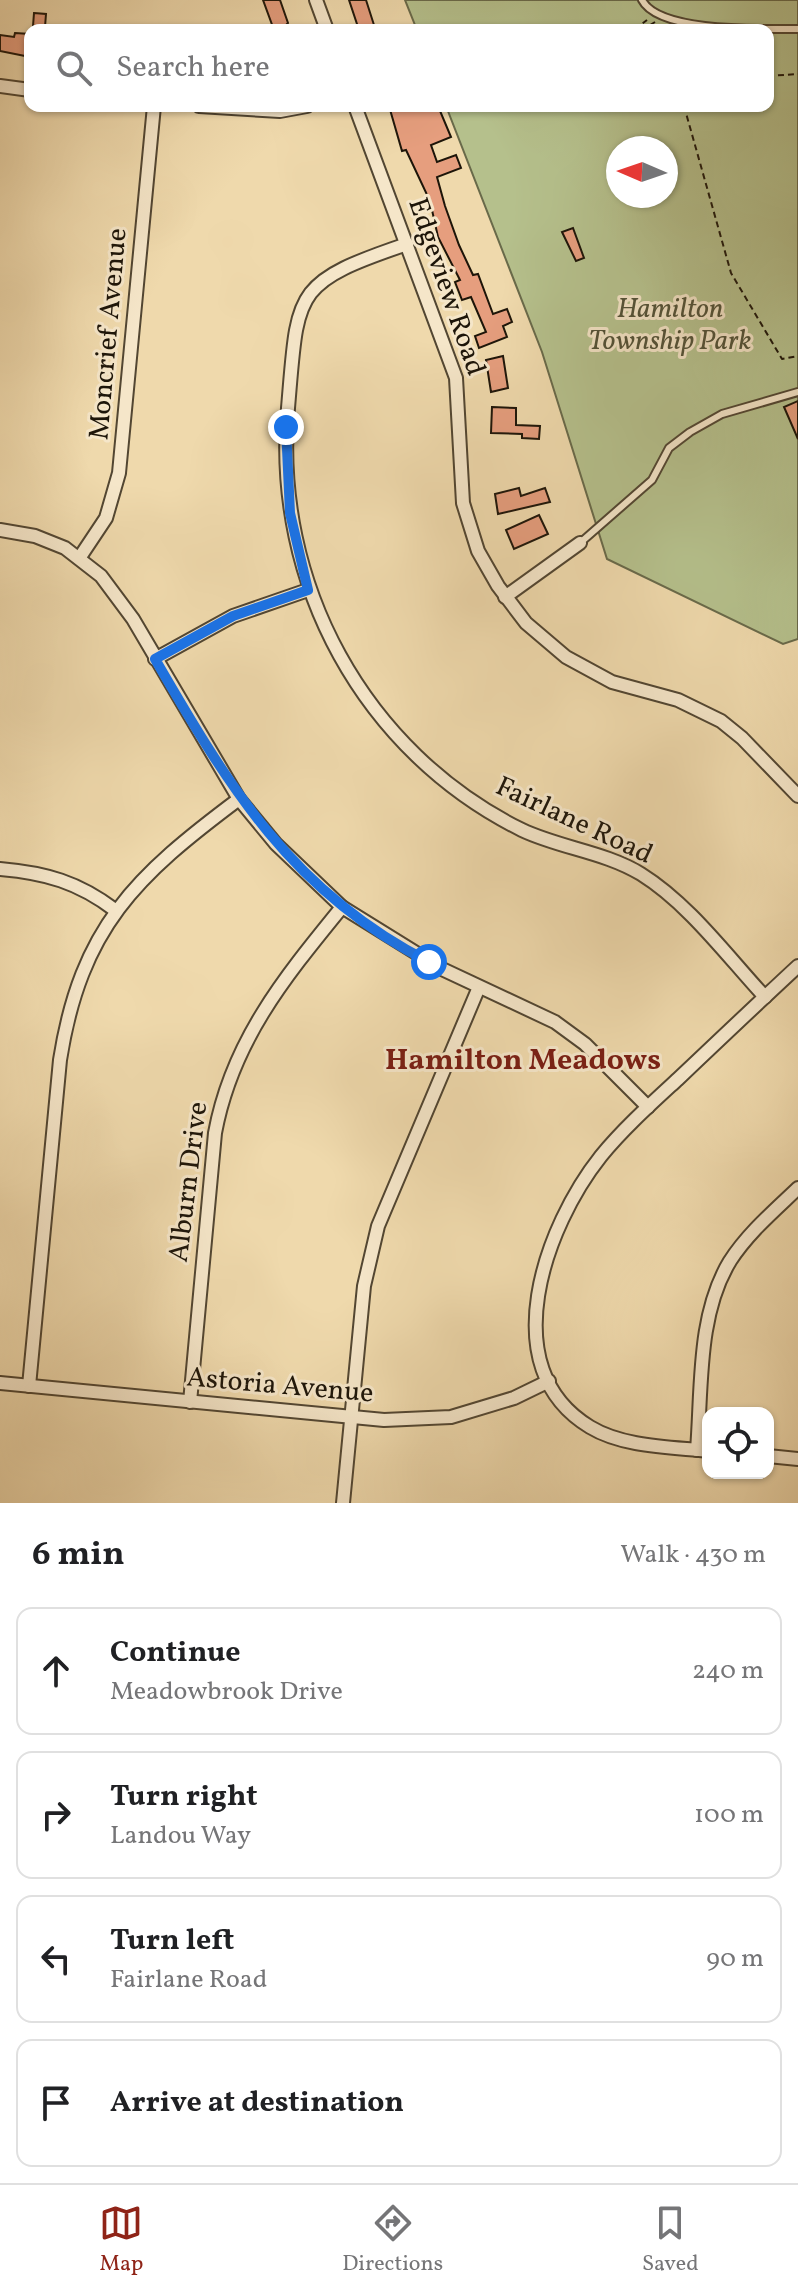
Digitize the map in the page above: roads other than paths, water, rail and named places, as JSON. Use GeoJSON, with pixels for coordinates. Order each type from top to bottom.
{"type":"FeatureCollection","features":[{"type":"Feature","properties":{"kind":"street"},"geometry":{"type":"LineString","coordinates":[[316,0],[325,24]]}},
{"type":"Feature","properties":{"kind":"street"},"geometry":{"type":"LineString","coordinates":[[0,86],[24,89]]}},
{"type":"Feature","properties":{"kind":"street","name":"Moncrief Avenue"},"geometry":{"type":"LineString","coordinates":[[80,557],[106,518],[119,473],[153,112]]}},
{"type":"Feature","properties":{"kind":"street","name":"Edgeview Road"},"geometry":{"type":"LineString","coordinates":[[357,112],[458,387],[460,480],[469,525],[478,551],[505,597],[538,636],[576,664],[626,687],[699,708],[721,721],[742,738],[798,796]]}},
{"type":"Feature","properties":{"kind":"street","name":"Fairlane Road"},"geometry":{"type":"LineString","coordinates":[[407,244],[327,275],[309,293],[298,317],[286,427],[287,480],[296,544],[308,590],[354,681],[391,729],[430,769],[467,797],[522,830],[638,872],[671,897],[765,997]]}},
{"type":"Feature","properties":{"kind":"street"},"geometry":{"type":"LineString","coordinates":[[0,530],[35,536],[80,557],[120,598],[239,799],[276,844],[342,907],[417,956],[555,1022],[585,1044],[648,1107]]}},
{"type":"Feature","properties":{"kind":"street"},"geometry":{"type":"LineString","coordinates":[[505,597],[580,543]]}},
{"type":"Feature","properties":{"kind":"street"},"geometry":{"type":"LineString","coordinates":[[155,659],[233,616],[308,590]]}},
{"type":"Feature","properties":{"kind":"street"},"geometry":{"type":"LineString","coordinates":[[29,1386],[66,1020],[92,950],[115,910],[165,856],[239,799]]}},
{"type":"Feature","properties":{"kind":"street"},"geometry":{"type":"LineString","coordinates":[[0,869],[60,878],[115,910]]}},
{"type":"Feature","properties":{"kind":"street","name":"Alburn Drive"},"geometry":{"type":"LineString","coordinates":[[190,1402],[215,1133],[225,1091],[247,1036],[261,1011],[342,907]]}},
{"type":"Feature","properties":{"kind":"street"},"geometry":{"type":"LineString","coordinates":[[702,1450],[621,1441],[589,1427],[567,1409],[549,1381],[537,1350],[535,1328],[541,1283],[557,1231],[579,1187],[599,1159],[648,1107],[798,966]]}},
{"type":"Feature","properties":{"kind":"street"},"geometry":{"type":"LineString","coordinates":[[343,1503],[364,1286],[378,1226],[479,987]]}},
{"type":"Feature","properties":{"kind":"street"},"geometry":{"type":"LineString","coordinates":[[704,1407],[709,1317],[717,1290],[746,1239],[798,1188]]}},
{"type":"Feature","properties":{"kind":"street","name":"Astoria Avenue"},"geometry":{"type":"LineString","coordinates":[[0,1383],[384,1420],[451,1417],[514,1398],[549,1381]]}},
{"type":"Feature","properties":{"kind":"street"},"geometry":{"type":"LineString","coordinates":[[774,1457],[798,1459]]}},
{"type":"Feature","properties":{"kind":"lane"},"geometry":{"type":"LineString","coordinates":[[642,0],[651,12],[665,19],[706,24]]}},
{"type":"Feature","properties":{"kind":"lane"},"geometry":{"type":"LineString","coordinates":[[774,28],[798,29]]}},
{"type":"Feature","properties":{"kind":"lane"},"geometry":{"type":"LineString","coordinates":[[580,543],[652,480],[669,448],[690,432],[722,414],[798,392]]}},
{"type":"Feature","properties":{"kind":"district","name":"Hamilton Meadows"},"geometry":{"type":"Point","coordinates":[523,1061]}},
{"type":"Feature","properties":{"kind":"park label","name":"Hamilton Township Park"},"geometry":{"type":"Point","coordinates":[670,325]}}]}
